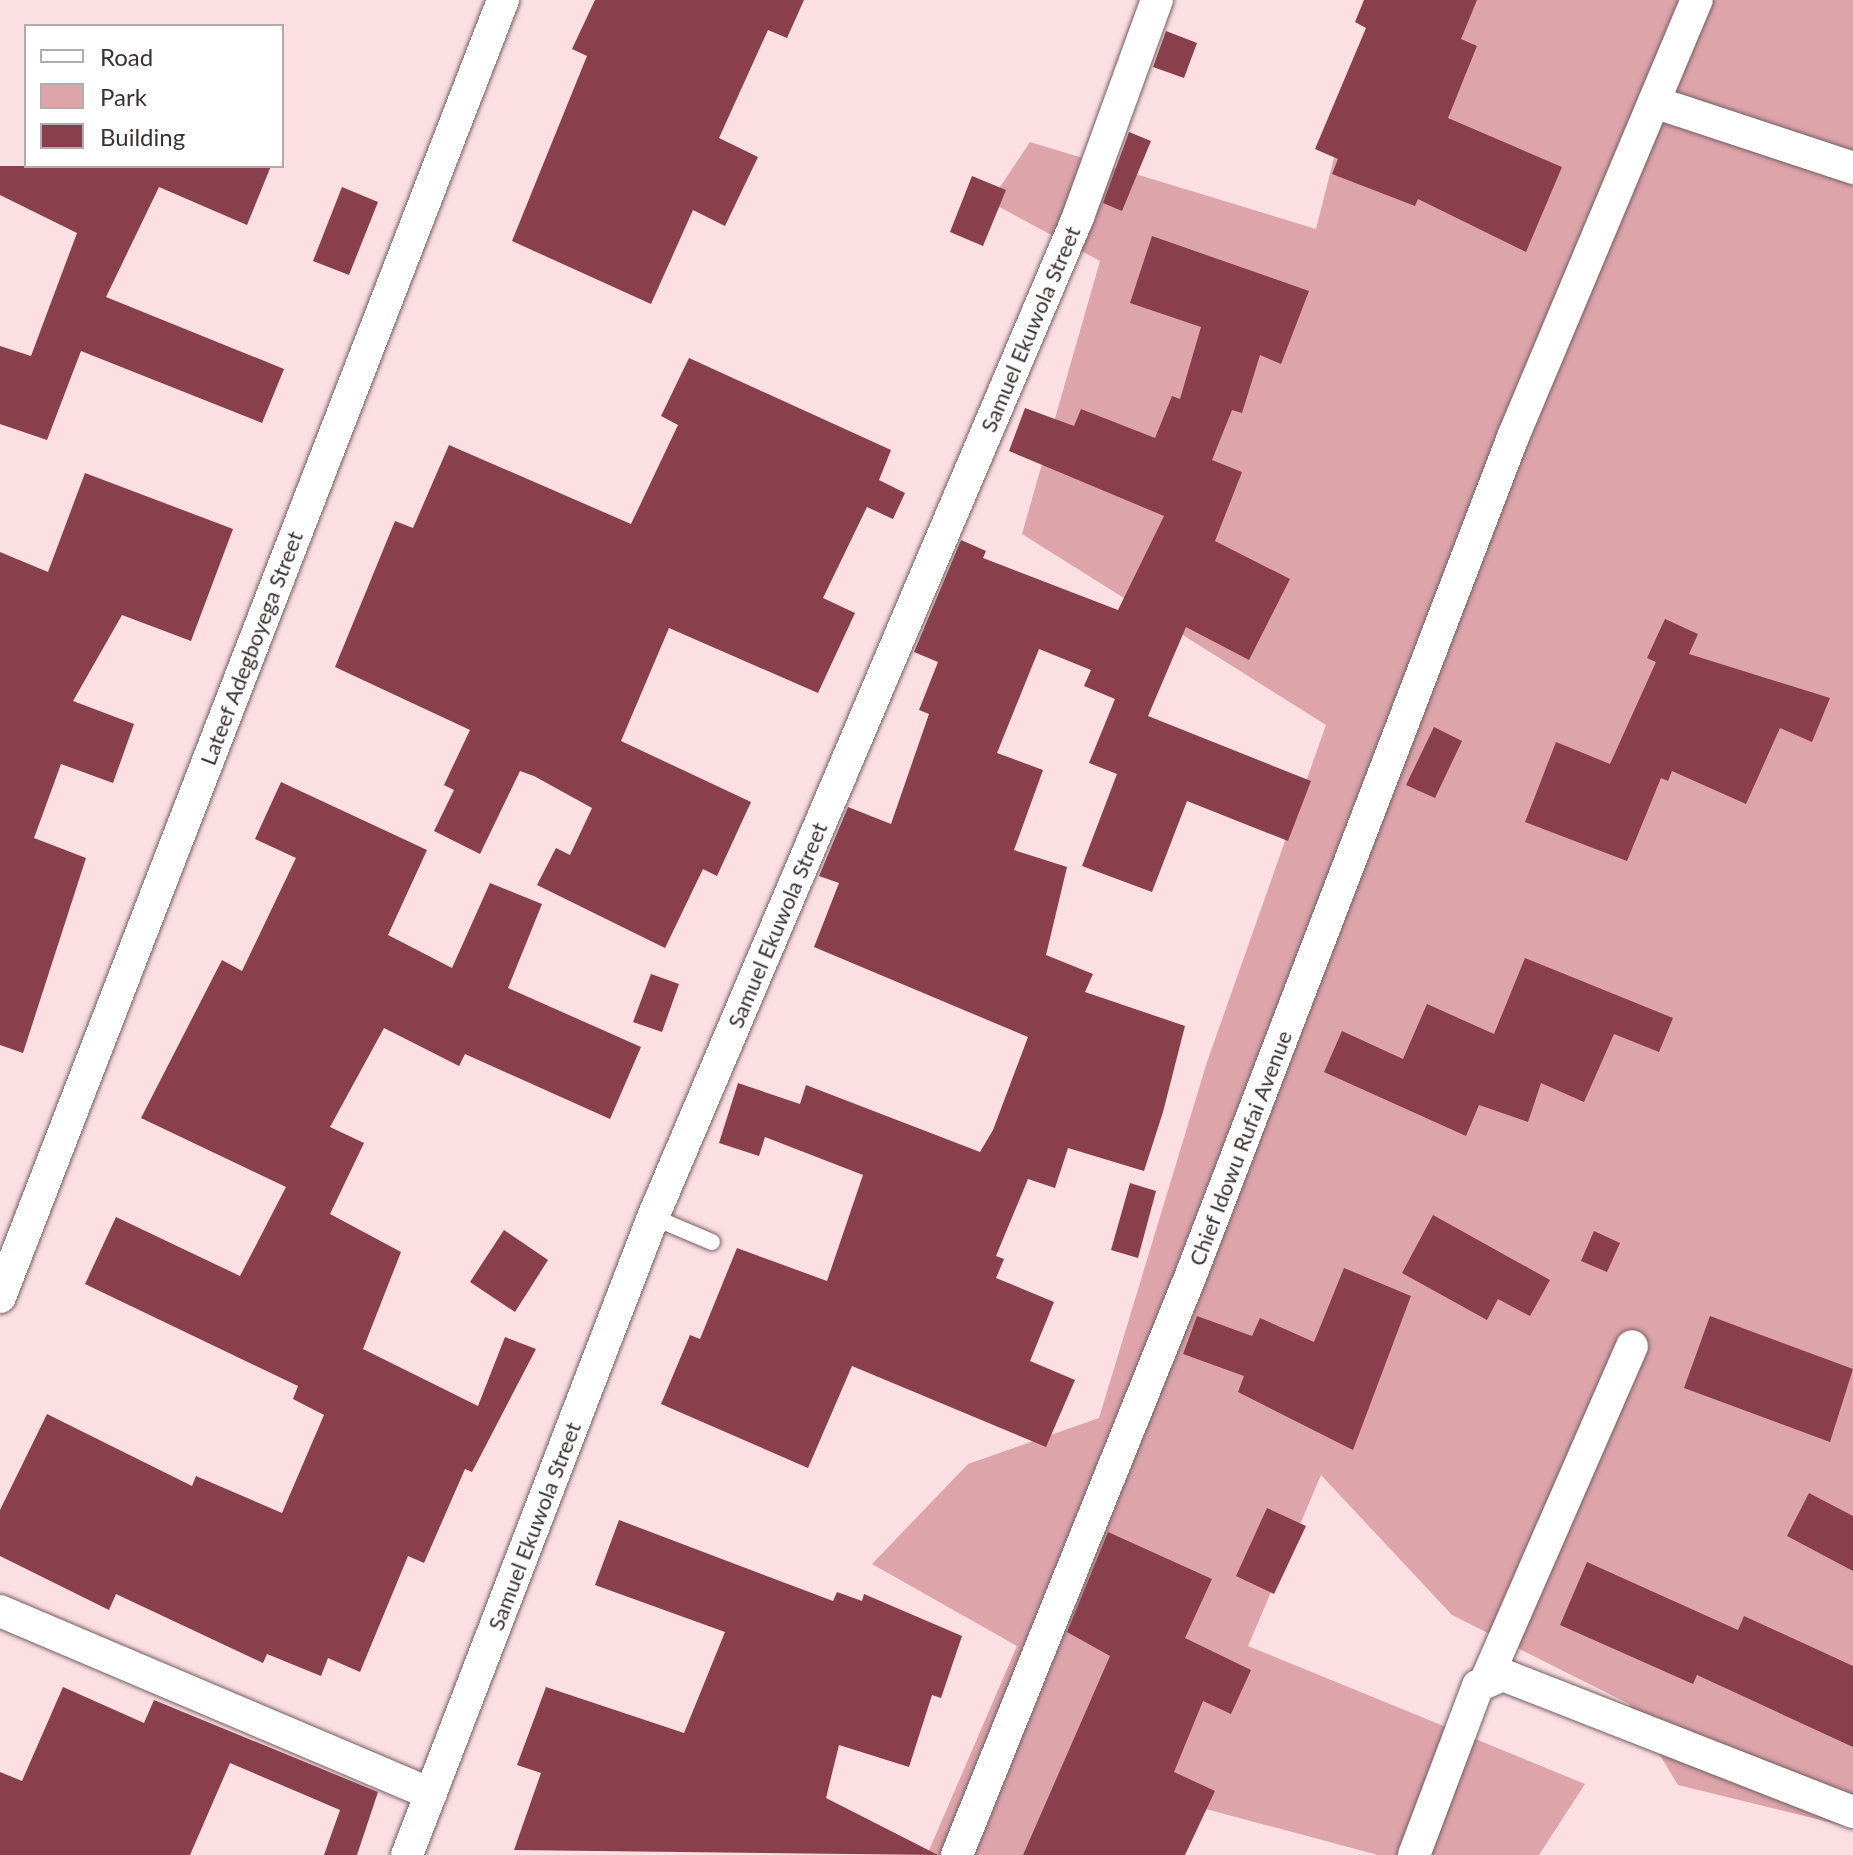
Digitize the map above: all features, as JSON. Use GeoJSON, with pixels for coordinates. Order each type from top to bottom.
{"type":"FeatureCollection","features":[{"type":"Feature","properties":{"kind":"street","name":"Lateef Adegboyega Street"},"geometry":{"type":"LineString","coordinates":[[0,1297],[503,0]]}},
{"type":"Feature","properties":{"kind":"street","name":"Samuel Ekuwola Street"},"geometry":{"type":"LineString","coordinates":[[407,1855],[653,1217],[1078,217],[1157,0]]}},
{"type":"Feature","properties":{"kind":"street","name":"Chief Idowu Rufai Avenue"},"geometry":{"type":"LineString","coordinates":[[957,1855],[1191,1275],[1513,437],[1697,0]]}},
{"type":"Feature","properties":{"kind":"street"},"geometry":{"type":"LineString","coordinates":[[1654,102],[1853,168]]}},
{"type":"Feature","properties":{"kind":"street"},"geometry":{"type":"LineString","coordinates":[[1414,1855],[1483,1682],[1632,1346]]}},
{"type":"Feature","properties":{"kind":"street"},"geometry":{"type":"LineString","coordinates":[[0,1611],[431,1794]]}},
{"type":"Feature","properties":{"kind":"street"},"geometry":{"type":"LineString","coordinates":[[1483,1682],[1503,1675],[1853,1812]]}},
{"type":"Feature","properties":{"kind":"lane"},"geometry":{"type":"LineString","coordinates":[[653,1217],[712,1242]]}},
{"type":"Feature","properties":{"kind":"green space"},"geometry":{"type":"Polygon","coordinates":[[[1374,0],[1853,0],[1853,1828],[1678,1785],[1629,1704],[1452,1615],[1321,1475],[1248,1646],[1585,1784],[1539,1855],[1378,1855],[1191,1805],[1166,1855],[927,1855],[1017,1646],[872,1564],[968,1464],[1099,1418],[1207,1062],[1326,725],[1022,534],[1100,261],[990,202],[1030,142],[1316,229],[1374,0]]]}},
{"type":"Feature","properties":{"kind":"building"},"geometry":{"type":"Polygon","coordinates":[[[595,0],[804,0],[787,38],[768,30],[719,138],[758,157],[725,226],[693,210],[651,304],[512,241],[587,56],[572,49],[595,0]]]}},
{"type":"Feature","properties":{"kind":"building"},"geometry":{"type":"Polygon","coordinates":[[[1364,0],[1477,0],[1461,39],[1477,46],[1448,118],[1562,167],[1526,252],[1418,199],[1415,206],[1332,174],[1338,159],[1315,149],[1366,28],[1355,22],[1364,0]]]}},
{"type":"Feature","properties":{"kind":"building"},"geometry":{"type":"Polygon","coordinates":[[[1166,31],[1197,43],[1184,78],[1153,67],[1166,31]]]}},
{"type":"Feature","properties":{"kind":"building"},"geometry":{"type":"Polygon","coordinates":[[[1129,132],[1151,141],[1122,211],[1103,203],[1129,132]]]}},
{"type":"Feature","properties":{"kind":"building"},"geometry":{"type":"Polygon","coordinates":[[[0,166],[270,168],[247,225],[159,187],[106,297],[284,369],[262,423],[81,351],[47,440],[0,424],[0,346],[31,356],[77,233],[0,195],[0,166]]]}},
{"type":"Feature","properties":{"kind":"building"},"geometry":{"type":"Polygon","coordinates":[[[972,176],[1006,190],[983,246],[950,232],[972,176]]]}},
{"type":"Feature","properties":{"kind":"building"},"geometry":{"type":"Polygon","coordinates":[[[342,187],[378,202],[349,275],[313,261],[342,187]]]}},
{"type":"Feature","properties":{"kind":"building"},"geometry":{"type":"Polygon","coordinates":[[[1152,236],[1309,291],[1281,364],[1260,355],[1242,413],[1232,410],[1212,460],[1242,472],[1215,541],[1290,579],[1249,660],[1186,627],[1148,716],[1311,781],[1288,841],[1187,801],[1152,892],[1082,866],[1117,774],[1089,763],[1115,699],[1084,686],[1091,670],[1039,649],[997,753],[1043,770],[1014,850],[1067,867],[1046,955],[1093,974],[1085,992],[1185,1026],[1163,1112],[1144,1171],[1068,1148],[1055,1188],[1028,1179],[996,1256],[1004,1259],[996,1278],[1054,1302],[1030,1361],[1075,1380],[1046,1447],[852,1366],[808,1468],[661,1404],[690,1335],[700,1339],[737,1248],[827,1281],[863,1175],[765,1137],[759,1156],[719,1143],[738,1083],[800,1104],[806,1085],[980,1152],[993,1130],[1028,1037],[814,947],[839,883],[819,876],[848,807],[891,824],[929,714],[919,710],[938,662],[914,652],[961,540],[986,551],[983,558],[1118,610],[1164,516],[1009,451],[1025,408],[1074,426],[1081,409],[1155,438],[1172,396],[1180,399],[1201,327],[1130,303],[1152,236]]]}},
{"type":"Feature","properties":{"kind":"building"},"geometry":{"type":"Polygon","coordinates":[[[689,358],[891,450],[879,480],[905,493],[893,519],[867,507],[823,598],[855,613],[818,693],[669,628],[621,741],[751,802],[717,876],[703,869],[665,948],[537,885],[556,848],[570,855],[592,808],[534,776],[520,771],[480,854],[434,831],[454,790],[444,785],[470,730],[335,667],[395,521],[413,528],[449,445],[631,524],[678,425],[661,416],[689,358]]]}},
{"type":"Feature","properties":{"kind":"building"},"geometry":{"type":"Polygon","coordinates":[[[85,473],[233,529],[191,641],[122,615],[73,701],[134,724],[113,783],[61,764],[34,838],[86,858],[23,1053],[0,1045],[0,552],[48,572],[85,473]]]}},
{"type":"Feature","properties":{"kind":"building"},"geometry":{"type":"Polygon","coordinates":[[[1665,619],[1698,634],[1689,654],[1830,698],[1812,742],[1780,728],[1746,804],[1672,771],[1668,781],[1661,778],[1627,861],[1525,822],[1556,742],[1610,764],[1656,662],[1647,658],[1665,619]]]}},
{"type":"Feature","properties":{"kind":"building"},"geometry":{"type":"Polygon","coordinates":[[[1434,727],[1462,741],[1435,798],[1406,785],[1434,727]]]}},
{"type":"Feature","properties":{"kind":"building"},"geometry":{"type":"Polygon","coordinates":[[[281,782],[427,850],[388,935],[452,968],[490,883],[542,904],[508,988],[641,1047],[610,1119],[465,1054],[459,1066],[384,1028],[330,1127],[364,1143],[330,1214],[401,1252],[363,1349],[478,1406],[505,1337],[536,1349],[472,1472],[465,1469],[424,1563],[408,1556],[360,1672],[328,1658],[321,1676],[267,1654],[263,1663],[116,1594],[109,1610],[0,1556],[0,1510],[47,1414],[192,1486],[196,1476],[282,1513],[324,1415],[293,1399],[298,1386],[85,1284],[116,1217],[240,1276],[286,1187],[141,1118],[222,960],[242,971],[296,858],[255,839],[281,782]]]}},
{"type":"Feature","properties":{"kind":"building"},"geometry":{"type":"Polygon","coordinates":[[[1525,958],[1673,1018],[1659,1052],[1614,1034],[1584,1102],[1541,1083],[1528,1122],[1479,1105],[1466,1136],[1324,1072],[1342,1031],[1403,1059],[1427,1004],[1494,1034],[1525,958]]]}},
{"type":"Feature","properties":{"kind":"building"},"geometry":{"type":"Polygon","coordinates":[[[651,974],[679,984],[662,1032],[633,1022],[651,974]]]}},
{"type":"Feature","properties":{"kind":"building"},"geometry":{"type":"Polygon","coordinates":[[[1130,1183],[1156,1191],[1138,1258],[1111,1250],[1130,1183]]]}},
{"type":"Feature","properties":{"kind":"building"},"geometry":{"type":"Polygon","coordinates":[[[1433,1215],[1550,1280],[1530,1316],[1498,1299],[1487,1320],[1402,1273],[1433,1215]]]}},
{"type":"Feature","properties":{"kind":"building"},"geometry":{"type":"Polygon","coordinates":[[[504,1230],[548,1260],[515,1312],[470,1282],[504,1230]]]}},
{"type":"Feature","properties":{"kind":"building"},"geometry":{"type":"Polygon","coordinates":[[[1594,1231],[1620,1243],[1607,1272],[1581,1261],[1594,1231]]]}},
{"type":"Feature","properties":{"kind":"building"},"geometry":{"type":"Polygon","coordinates":[[[1344,1268],[1411,1296],[1353,1450],[1238,1392],[1244,1376],[1183,1354],[1197,1316],[1252,1336],[1260,1318],[1314,1342],[1344,1268]]]}},
{"type":"Feature","properties":{"kind":"building"},"geometry":{"type":"Polygon","coordinates":[[[1710,1316],[1853,1369],[1830,1442],[1684,1388],[1710,1316]]]}},
{"type":"Feature","properties":{"kind":"building"},"geometry":{"type":"Polygon","coordinates":[[[1809,1493],[1853,1516],[1853,1571],[1787,1536],[1809,1493]]]}},
{"type":"Feature","properties":{"kind":"building"},"geometry":{"type":"Polygon","coordinates":[[[1267,1508],[1306,1526],[1274,1594],[1236,1576],[1267,1508]]]}},
{"type":"Feature","properties":{"kind":"building"},"geometry":{"type":"Polygon","coordinates":[[[619,1520],[833,1601],[837,1592],[862,1601],[864,1594],[962,1636],[941,1698],[932,1695],[909,1767],[839,1745],[826,1798],[938,1855],[514,1850],[541,1773],[517,1765],[546,1687],[684,1733],[725,1632],[595,1585],[619,1520]]]}},
{"type":"Feature","properties":{"kind":"building"},"geometry":{"type":"Polygon","coordinates":[[[1108,1532],[1212,1579],[1185,1638],[1251,1670],[1231,1714],[1203,1701],[1174,1772],[1215,1791],[1185,1855],[1023,1855],[1110,1656],[1067,1632],[1108,1532]]]}},
{"type":"Feature","properties":{"kind":"building"},"geometry":{"type":"Polygon","coordinates":[[[1587,1562],[1738,1630],[1744,1616],[1853,1666],[1853,1747],[1697,1675],[1693,1684],[1560,1625],[1587,1562]]]}},
{"type":"Feature","properties":{"kind":"building"},"geometry":{"type":"Polygon","coordinates":[[[63,1687],[144,1723],[154,1700],[378,1792],[357,1855],[324,1855],[340,1810],[230,1763],[190,1855],[0,1855],[0,1772],[22,1781],[63,1687]]]}}]}
